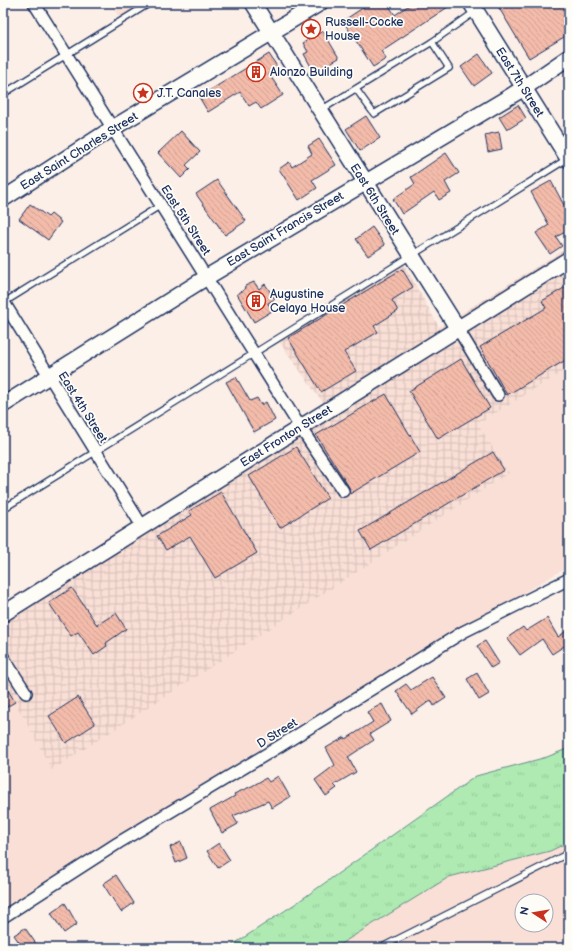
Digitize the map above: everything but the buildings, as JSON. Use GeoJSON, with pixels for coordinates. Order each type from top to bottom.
{"type":"FeatureCollection","features":[{"type":"Feature","properties":{"kind":"main road","name":"East 6th Street"},"geometry":{"type":"LineString","coordinates":[[253,3],[364,182],[458,329]]}},
{"type":"Feature","properties":{"kind":"main road","name":"East Saint Charles Street"},"geometry":{"type":"LineString","coordinates":[[3,199],[113,128],[320,3]]}},
{"type":"Feature","properties":{"kind":"main road","name":"East 7th Street"},"geometry":{"type":"LineString","coordinates":[[474,7],[569,159]]}},
{"type":"Feature","properties":{"kind":"main road","name":"East Saint Francis Street"},"geometry":{"type":"LineString","coordinates":[[3,405],[50,377],[207,277],[524,88],[569,57]]}},
{"type":"Feature","properties":{"kind":"main road","name":"East Fronton Street"},"geometry":{"type":"LineString","coordinates":[[3,614],[569,259]]}},
{"type":"Feature","properties":{"kind":"street","name":"East 5th Street"},"geometry":{"type":"LineString","coordinates":[[34,3],[300,427],[343,491]]}},
{"type":"Feature","properties":{"kind":"street","name":"East 4th Street"},"geometry":{"type":"LineString","coordinates":[[3,302],[142,526]]}},
{"type":"Feature","properties":{"kind":"street","name":"East 6th Street"},"geometry":{"type":"LineString","coordinates":[[458,329],[498,395]]}},
{"type":"Feature","properties":{"kind":"street","name":"D Street"},"geometry":{"type":"LineString","coordinates":[[3,917],[118,843],[273,750],[463,632],[569,579]]}},
{"type":"Feature","properties":{"kind":"street"},"geometry":{"type":"LineString","coordinates":[[3,657],[26,693]]}},
{"type":"Feature","properties":{"kind":"lane"},"geometry":{"type":"LineString","coordinates":[[3,94],[150,3]]}},
{"type":"Feature","properties":{"kind":"lane"},"geometry":{"type":"LineString","coordinates":[[320,110],[432,42],[474,7]]}},
{"type":"Feature","properties":{"kind":"lane"},"geometry":{"type":"LineString","coordinates":[[356,89],[374,114],[449,68],[432,42]]}},
{"type":"Feature","properties":{"kind":"lane"},"geometry":{"type":"LineString","coordinates":[[3,509],[410,255],[569,159]]}},
{"type":"Feature","properties":{"kind":"lane"},"geometry":{"type":"LineString","coordinates":[[3,302],[161,205]]}},
{"type":"Feature","properties":{"kind":"lane"},"geometry":{"type":"LineString","coordinates":[[380,948],[569,853]]}},
{"type":"Feature","properties":{"kind":"shaded area"},"geometry":{"type":"Polygon","coordinates":[[[109,3],[147,3],[121,19],[109,3]]]}},
{"type":"Feature","properties":{"kind":"shaded area"},"geometry":{"type":"Polygon","coordinates":[[[569,247],[569,368],[478,424],[509,473],[52,770],[15,702],[3,709],[3,603],[323,403],[278,340],[402,261],[439,327],[569,247]]]}},
{"type":"Feature","properties":{"kind":"shaded area"},"geometry":{"type":"Polygon","coordinates":[[[569,368],[569,568],[559,572],[287,732],[3,909],[3,709],[15,701],[52,769],[509,473],[478,424],[569,368]]]}},
{"type":"Feature","properties":{"kind":"shaded area"},"geometry":{"type":"Polygon","coordinates":[[[569,842],[569,948],[334,948],[449,877],[550,851],[569,842]]]}},
{"type":"Feature","properties":{"kind":"green space"},"geometry":{"type":"Polygon","coordinates":[[[569,748],[569,842],[550,851],[449,877],[334,948],[228,948],[295,904],[476,776],[547,757],[569,748]]]}},
{"type":"Feature","properties":{"kind":"place","name":"Russell-Cocke House"},"geometry":{"type":"Point","coordinates":[311,29]}},
{"type":"Feature","properties":{"kind":"place","name":"Alonzo Building"},"geometry":{"type":"Point","coordinates":[256,72]}},
{"type":"Feature","properties":{"kind":"place","name":"J.T. Canales"},"geometry":{"type":"Point","coordinates":[143,93]}},
{"type":"Feature","properties":{"kind":"place","name":"Augustine Celaya House"},"geometry":{"type":"Point","coordinates":[256,301]}}]}
